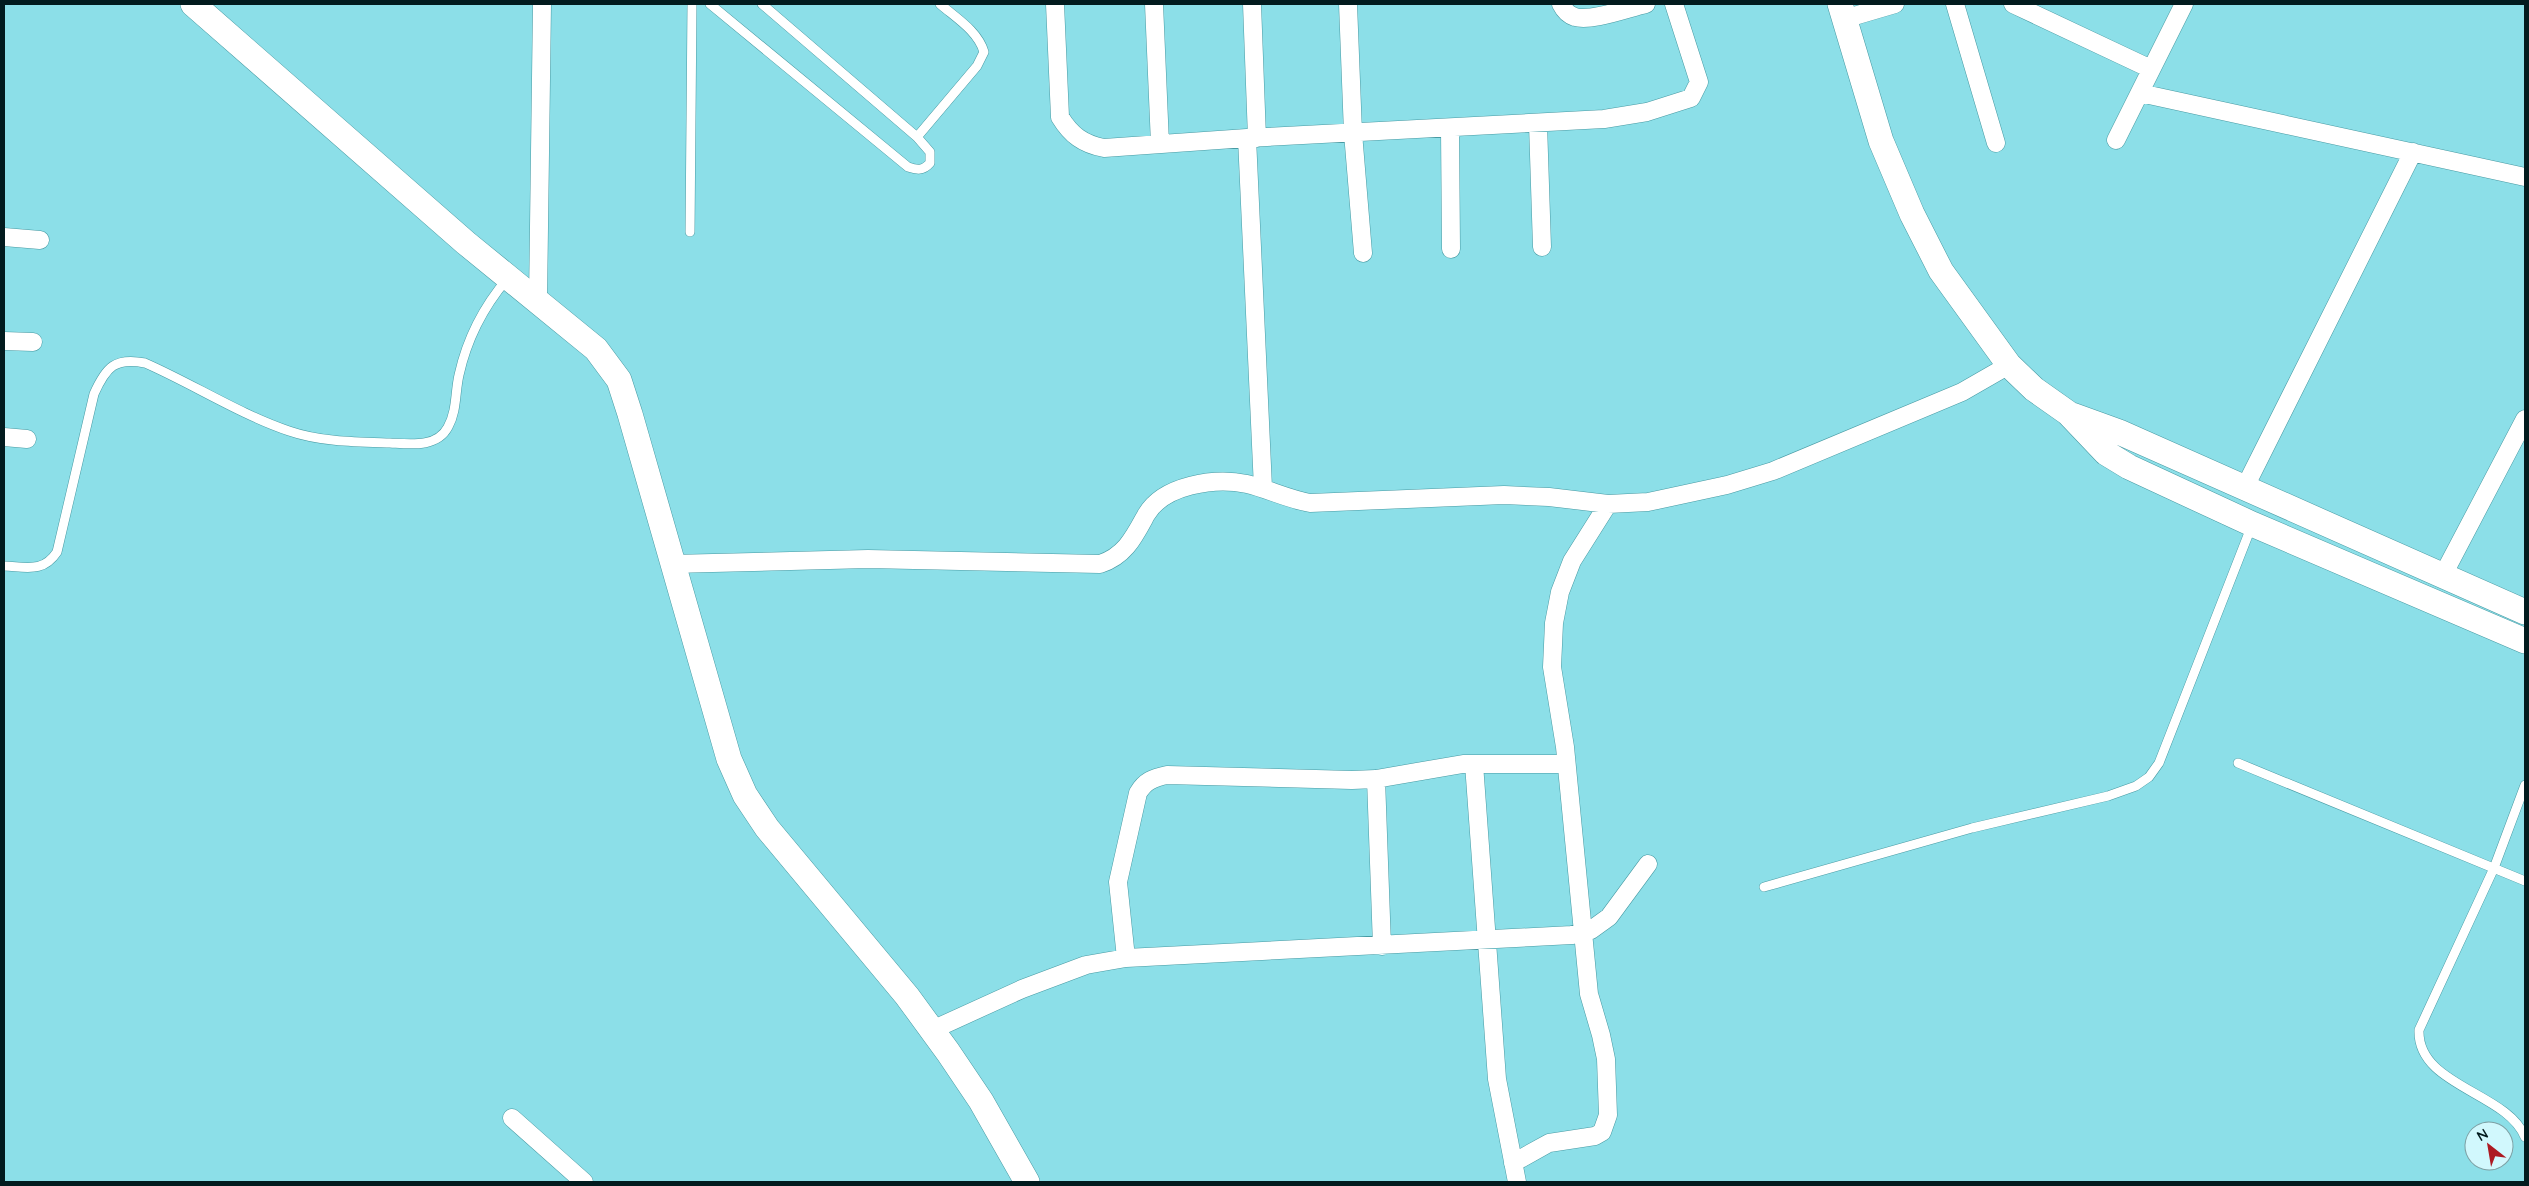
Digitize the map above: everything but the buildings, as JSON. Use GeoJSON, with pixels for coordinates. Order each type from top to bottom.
{"type":"FeatureCollection","features":[{"type":"Feature","properties":{"kind":"street"},"geometry":{"type":"LineString","coordinates":[[193,4],[458,237],[596,349],[619,380],[729,759],[745,795],[767,828],[901,989],[932,1030],[981,1101],[1027,1182]]}},
{"type":"Feature","properties":{"kind":"street"},"geometry":{"type":"LineString","coordinates":[[538,300],[542,4]]}},
{"type":"Feature","properties":{"kind":"street"},"geometry":{"type":"LineString","coordinates":[[1055,4],[1060,117],[1069,131],[1086,144],[1104,148],[1252,138],[1538,124],[1604,119],[1646,112],[1691,98],[1699,82],[1674,4]]}},
{"type":"Feature","properties":{"kind":"street"},"geometry":{"type":"LineString","coordinates":[[1154,4],[1160,144]]}},
{"type":"Feature","properties":{"kind":"street"},"geometry":{"type":"LineString","coordinates":[[1252,4],[1252,138],[1263,488]]}},
{"type":"Feature","properties":{"kind":"street"},"geometry":{"type":"LineString","coordinates":[[1348,4],[1353,133],[1362,253]]}},
{"type":"Feature","properties":{"kind":"street"},"geometry":{"type":"LineString","coordinates":[[1561,4],[1566,13],[1575,17],[1587,18],[1646,4]]}},
{"type":"Feature","properties":{"kind":"street"},"geometry":{"type":"LineString","coordinates":[[1895,4],[1842,12],[1881,141],[1912,214],[1941,271],[2009,365],[2034,389],[2068,414],[2106,453],[2129,467],[2252,524],[2525,641]]}},
{"type":"Feature","properties":{"kind":"street"},"geometry":{"type":"LineString","coordinates":[[1955,4],[1996,143]]}},
{"type":"Feature","properties":{"kind":"street"},"geometry":{"type":"LineString","coordinates":[[2013,4],[2151,69]]}},
{"type":"Feature","properties":{"kind":"street"},"geometry":{"type":"LineString","coordinates":[[2116,140],[2184,4]]}},
{"type":"Feature","properties":{"kind":"street"},"geometry":{"type":"LineString","coordinates":[[2140,93],[2525,177]]}},
{"type":"Feature","properties":{"kind":"street"},"geometry":{"type":"LineString","coordinates":[[1538,124],[1542,247]]}},
{"type":"Feature","properties":{"kind":"street"},"geometry":{"type":"LineString","coordinates":[[1450,128],[1451,249]]}},
{"type":"Feature","properties":{"kind":"street"},"geometry":{"type":"LineString","coordinates":[[2244,489],[2413,152]]}},
{"type":"Feature","properties":{"kind":"street"},"geometry":{"type":"LineString","coordinates":[[4,237],[40,240]]}},
{"type":"Feature","properties":{"kind":"street"},"geometry":{"type":"LineString","coordinates":[[4,341],[33,342]]}},
{"type":"Feature","properties":{"kind":"street"},"geometry":{"type":"LineString","coordinates":[[672,564],[868,559],[1100,564],[1116,558],[1128,546],[1150,508],[1162,496],[1179,489],[1199,485],[1244,484],[1263,488],[1288,499],[1310,503],[1504,495],[1549,497],[1608,504],[1648,502],[1727,485],[1774,471],[1962,392],[2009,365]]}},
{"type":"Feature","properties":{"kind":"street"},"geometry":{"type":"LineString","coordinates":[[2068,414],[2119,432],[2442,577],[2525,612]]}},
{"type":"Feature","properties":{"kind":"street"},"geometry":{"type":"LineString","coordinates":[[2442,577],[2520,443],[2525,418]]}},
{"type":"Feature","properties":{"kind":"street"},"geometry":{"type":"LineString","coordinates":[[4,437],[26,439]]}},
{"type":"Feature","properties":{"kind":"street"},"geometry":{"type":"LineString","coordinates":[[1513,1162],[1549,1143],[1595,1136],[1602,1132],[1608,1115],[1606,1059],[1589,994],[1565,764],[1565,747],[1552,667],[1554,623],[1560,592],[1572,561],[1608,504]]}},
{"type":"Feature","properties":{"kind":"street"},"geometry":{"type":"LineString","coordinates":[[1126,958],[1118,882],[1138,793],[1143,784],[1152,778],[1167,775],[1352,780],[1376,779],[1474,764],[1565,764]]}},
{"type":"Feature","properties":{"kind":"street"},"geometry":{"type":"LineString","coordinates":[[1474,764],[1497,1079],[1517,1182]]}},
{"type":"Feature","properties":{"kind":"street"},"geometry":{"type":"LineString","coordinates":[[1376,779],[1382,946]]}},
{"type":"Feature","properties":{"kind":"street"},"geometry":{"type":"LineString","coordinates":[[932,1030],[1022,989],[1076,969],[1126,958],[1382,946],[1582,933],[1609,917],[1648,864]]}},
{"type":"Feature","properties":{"kind":"street"},"geometry":{"type":"LineString","coordinates":[[512,1118],[584,1182]]}},
{"type":"Feature","properties":{"kind":"lane"},"geometry":{"type":"LineString","coordinates":[[690,232],[692,4]]}},
{"type":"Feature","properties":{"kind":"lane"},"geometry":{"type":"LineString","coordinates":[[710,4],[908,167],[917,170],[925,169],[930,164],[930,152],[917,137],[762,4]]}},
{"type":"Feature","properties":{"kind":"lane"},"geometry":{"type":"LineString","coordinates":[[917,137],[977,66],[984,52],[981,42],[973,33],[940,4]]}},
{"type":"Feature","properties":{"kind":"lane"},"geometry":{"type":"LineString","coordinates":[[4,566],[37,567],[51,562],[57,552],[94,394],[102,376],[110,367],[131,360],[145,363],[289,431],[344,441],[420,445],[438,438],[447,429],[453,416],[458,376],[470,339],[492,297],[509,277]]}},
{"type":"Feature","properties":{"kind":"lane"},"geometry":{"type":"LineString","coordinates":[[1764,887],[1972,828],[2108,796],[2136,786],[2149,777],[2159,762],[2252,524]]}},
{"type":"Feature","properties":{"kind":"lane"},"geometry":{"type":"LineString","coordinates":[[2238,763],[2525,881]]}},
{"type":"Feature","properties":{"kind":"lane"},"geometry":{"type":"LineString","coordinates":[[2525,785],[2494,868],[2419,1030],[2418,1041],[2424,1054],[2437,1069],[2510,1117],[2522,1129],[2525,1137]]}}]}
